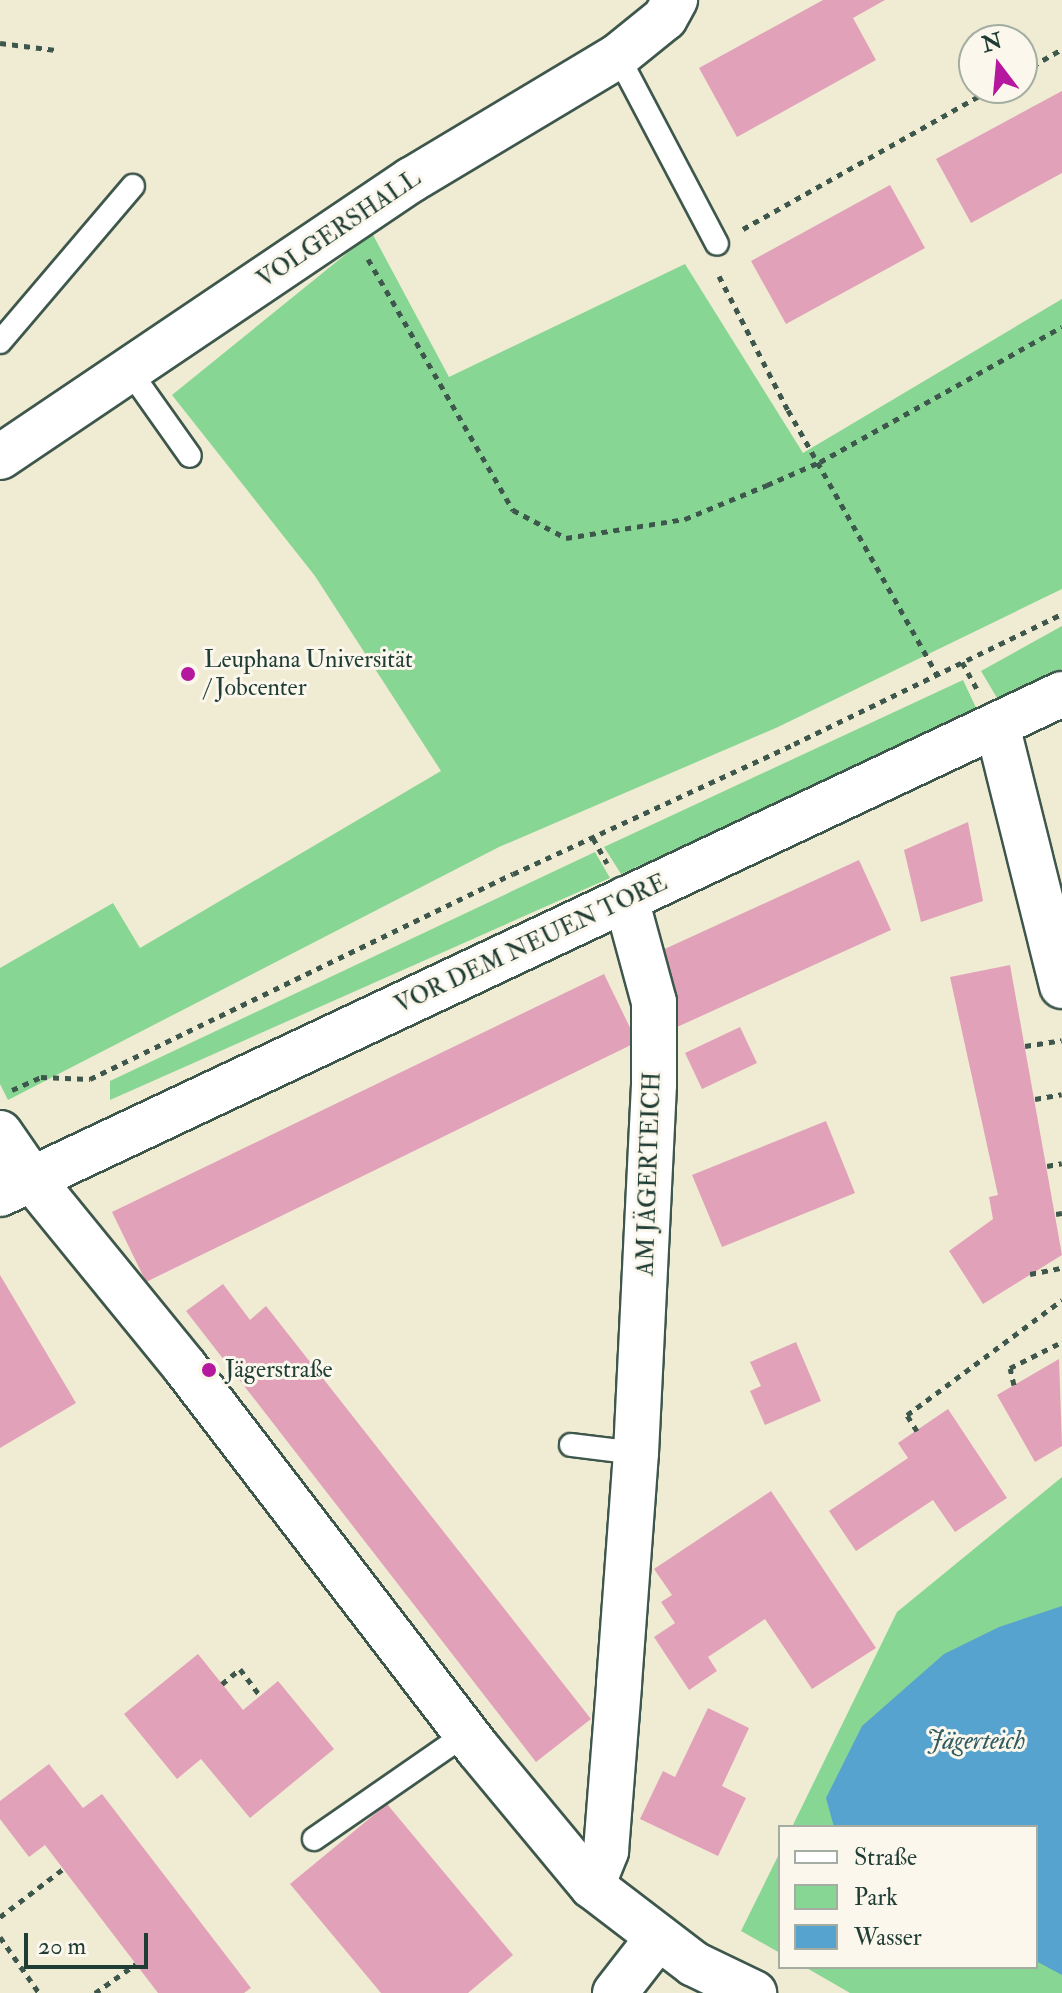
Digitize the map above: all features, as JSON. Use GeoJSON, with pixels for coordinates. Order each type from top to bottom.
{"type":"FeatureCollection","features":[{"type":"Feature","properties":{"kind":"street","name":"VOLGERSHALL"},"geometry":{"type":"LineString","coordinates":[[0,457],[411,180],[618,56],[665,18],[675,0]]}},
{"type":"Feature","properties":{"kind":"street","name":"VOR DEM NEUEN TORE"},"geometry":{"type":"LineString","coordinates":[[15,1186],[1062,694]]}},
{"type":"Feature","properties":{"kind":"street"},"geometry":{"type":"LineString","coordinates":[[997,725],[1062,986]]}},
{"type":"Feature","properties":{"kind":"street","name":"AM JÄGERTEICH"},"geometry":{"type":"LineString","coordinates":[[592,1886],[606,1851],[636,1453],[654,1084],[654,1002],[626,899]]}},
{"type":"Feature","properties":{"kind":"street"},"geometry":{"type":"LineString","coordinates":[[0,1133],[15,1186],[185,1367],[467,1733],[592,1886],[657,1939],[694,1964],[754,1993]]}},
{"type":"Feature","properties":{"kind":"street"},"geometry":{"type":"LineString","coordinates":[[615,1993],[657,1939]]}},
{"type":"Feature","properties":{"kind":"lane"},"geometry":{"type":"LineString","coordinates":[[618,56],[717,244]]}},
{"type":"Feature","properties":{"kind":"lane"},"geometry":{"type":"LineString","coordinates":[[1,338],[133,186]]}},
{"type":"Feature","properties":{"kind":"lane"},"geometry":{"type":"LineString","coordinates":[[129,370],[190,456]]}},
{"type":"Feature","properties":{"kind":"lane"},"geometry":{"type":"LineString","coordinates":[[571,1445],[636,1453]]}},
{"type":"Feature","properties":{"kind":"lane"},"geometry":{"type":"LineString","coordinates":[[314,1839],[467,1733]]}},
{"type":"Feature","properties":{"kind":"path"},"geometry":{"type":"LineString","coordinates":[[0,43],[56,50]]}},
{"type":"Feature","properties":{"kind":"path"},"geometry":{"type":"LineString","coordinates":[[1038,63],[1062,49]]}},
{"type":"Feature","properties":{"kind":"path"},"geometry":{"type":"LineString","coordinates":[[938,676],[788,410],[720,277],[717,244],[965,104]]}},
{"type":"Feature","properties":{"kind":"path"},"geometry":{"type":"LineString","coordinates":[[347,224],[513,510],[566,538],[685,519],[820,462],[1062,327]]}},
{"type":"Feature","properties":{"kind":"path"},"geometry":{"type":"LineString","coordinates":[[0,1096],[41,1077],[90,1079],[513,874],[938,676],[1062,614]]}},
{"type":"Feature","properties":{"kind":"path"},"geometry":{"type":"LineString","coordinates":[[1025,1046],[1062,1040]]}},
{"type":"Feature","properties":{"kind":"path"},"geometry":{"type":"LineString","coordinates":[[1035,1099],[1062,1094]]}},
{"type":"Feature","properties":{"kind":"path"},"geometry":{"type":"LineString","coordinates":[[1047,1166],[1062,1163]]}},
{"type":"Feature","properties":{"kind":"path"},"geometry":{"type":"LineString","coordinates":[[1030,1274],[1062,1268]]}},
{"type":"Feature","properties":{"kind":"path"},"geometry":{"type":"LineString","coordinates":[[917,1431],[907,1415],[1062,1300]]}},
{"type":"Feature","properties":{"kind":"path"},"geometry":{"type":"LineString","coordinates":[[1014,1385],[1010,1368],[1062,1342]]}},
{"type":"Feature","properties":{"kind":"path"},"geometry":{"type":"LineString","coordinates":[[222,1684],[240,1669],[260,1696]]}},
{"type":"Feature","properties":{"kind":"path"},"geometry":{"type":"LineString","coordinates":[[0,1917],[63,1869]]}},
{"type":"Feature","properties":{"kind":"path"},"geometry":{"type":"LineString","coordinates":[[0,1937],[39,1993]]}},
{"type":"Feature","properties":{"kind":"path"},"geometry":{"type":"LineString","coordinates":[[95,1993],[136,1964]]}},
{"type":"Feature","properties":{"kind":"green space"},"geometry":{"type":"Polygon","coordinates":[[[372,233],[449,377],[685,264],[803,453],[1062,299],[1062,589],[778,727],[499,847],[8,1100],[0,1084],[0,968],[113,903],[140,948],[441,771],[315,576],[172,395],[372,233]]]}},
{"type":"Feature","properties":{"kind":"green space"},"geometry":{"type":"Polygon","coordinates":[[[1062,626],[1062,669],[1000,703],[981,671],[1062,626]]]}},
{"type":"Feature","properties":{"kind":"green space"},"geometry":{"type":"Polygon","coordinates":[[[963,680],[978,712],[621,874],[604,847],[963,680]]]}},
{"type":"Feature","properties":{"kind":"green space"},"geometry":{"type":"Polygon","coordinates":[[[595,852],[610,878],[110,1100],[110,1081],[595,852]]]}},
{"type":"Feature","properties":{"kind":"green space","name":"Jägerteich"},"geometry":{"type":"Polygon","coordinates":[[[1062,1477],[1062,1993],[850,1993],[808,1969],[1038,1969],[1038,1825],[793,1825],[897,1612],[1062,1477]]]}},
{"type":"Feature","properties":{"kind":"green space"},"geometry":{"type":"Polygon","coordinates":[[[778,1856],[778,1952],[741,1931],[778,1856]]]}},
{"type":"Feature","properties":{"kind":"water","name":"Jägerteich"},"geometry":{"type":"Polygon","coordinates":[[[1062,1606],[1062,1975],[1038,1962],[1038,1825],[833,1825],[826,1798],[862,1726],[944,1654],[999,1627],[1062,1606]]]}},
{"type":"Feature","properties":{"kind":"building"},"geometry":{"type":"Polygon","coordinates":[[[823,0],[885,0],[853,18],[876,60],[737,137],[699,68],[823,0]]]}},
{"type":"Feature","properties":{"kind":"building"},"geometry":{"type":"Polygon","coordinates":[[[1062,91],[1062,173],[971,223],[936,159],[1062,91]]]}},
{"type":"Feature","properties":{"kind":"building"},"geometry":{"type":"Polygon","coordinates":[[[890,185],[925,248],[786,324],[751,261],[890,185]]]}},
{"type":"Feature","properties":{"kind":"building"},"geometry":{"type":"Polygon","coordinates":[[[968,822],[983,901],[921,922],[904,850],[968,822]]]}},
{"type":"Feature","properties":{"kind":"building"},"geometry":{"type":"Polygon","coordinates":[[[859,860],[891,930],[677,1027],[645,958],[859,860]]]}},
{"type":"Feature","properties":{"kind":"building"},"geometry":{"type":"Polygon","coordinates":[[[1010,965],[1062,1255],[983,1304],[949,1251],[993,1219],[989,1197],[998,1195],[950,977],[1010,965]]]}},
{"type":"Feature","properties":{"kind":"building"},"geometry":{"type":"Polygon","coordinates":[[[604,974],[637,1042],[146,1282],[112,1212],[604,974]]]}},
{"type":"Feature","properties":{"kind":"building"},"geometry":{"type":"Polygon","coordinates":[[[740,1027],[757,1063],[702,1089],[685,1053],[740,1027]]]}},
{"type":"Feature","properties":{"kind":"building"},"geometry":{"type":"Polygon","coordinates":[[[826,1121],[855,1193],[722,1247],[692,1175],[826,1121]]]}},
{"type":"Feature","properties":{"kind":"building"},"geometry":{"type":"Polygon","coordinates":[[[0,1275],[76,1403],[0,1448],[0,1275]]]}},
{"type":"Feature","properties":{"kind":"building"},"geometry":{"type":"Polygon","coordinates":[[[223,1284],[250,1320],[266,1306],[591,1719],[536,1762],[186,1311],[223,1284]]]}},
{"type":"Feature","properties":{"kind":"building"},"geometry":{"type":"Polygon","coordinates":[[[796,1342],[821,1401],[765,1425],[750,1391],[761,1386],[750,1362],[796,1342]]]}},
{"type":"Feature","properties":{"kind":"building"},"geometry":{"type":"Polygon","coordinates":[[[1059,1359],[1062,1446],[1035,1462],[997,1395],[1059,1359]]]}},
{"type":"Feature","properties":{"kind":"building"},"geometry":{"type":"Polygon","coordinates":[[[948,1409],[1007,1498],[955,1532],[933,1500],[856,1551],[829,1511],[908,1458],[898,1443],[948,1409]]]}},
{"type":"Feature","properties":{"kind":"building"},"geometry":{"type":"Polygon","coordinates":[[[771,1491],[876,1648],[812,1689],[765,1619],[708,1657],[717,1671],[689,1690],[654,1637],[675,1623],[661,1602],[672,1595],[654,1569],[771,1491]]]}},
{"type":"Feature","properties":{"kind":"building"},"geometry":{"type":"Polygon","coordinates":[[[198,1654],[243,1710],[278,1681],[334,1749],[250,1818],[201,1759],[177,1779],[124,1714],[198,1654]]]}},
{"type":"Feature","properties":{"kind":"building"},"geometry":{"type":"Polygon","coordinates":[[[708,1708],[749,1728],[722,1786],[746,1798],[718,1856],[640,1819],[663,1771],[675,1777],[708,1708]]]}},
{"type":"Feature","properties":{"kind":"building"},"geometry":{"type":"Polygon","coordinates":[[[49,1764],[83,1808],[102,1794],[251,1988],[244,1993],[158,1993],[45,1845],[29,1857],[0,1819],[0,1801],[49,1764]]]}},
{"type":"Feature","properties":{"kind":"building"},"geometry":{"type":"Polygon","coordinates":[[[387,1804],[513,1955],[468,1993],[381,1993],[290,1884],[387,1804]]]}},
{"type":"Feature","properties":{"kind":"place","name":"Leuphana Universität / Jobcenter"},"geometry":{"type":"Point","coordinates":[188,674]}},
{"type":"Feature","properties":{"kind":"place","name":"Jägerstraße"},"geometry":{"type":"Point","coordinates":[209,1370]}}]}
